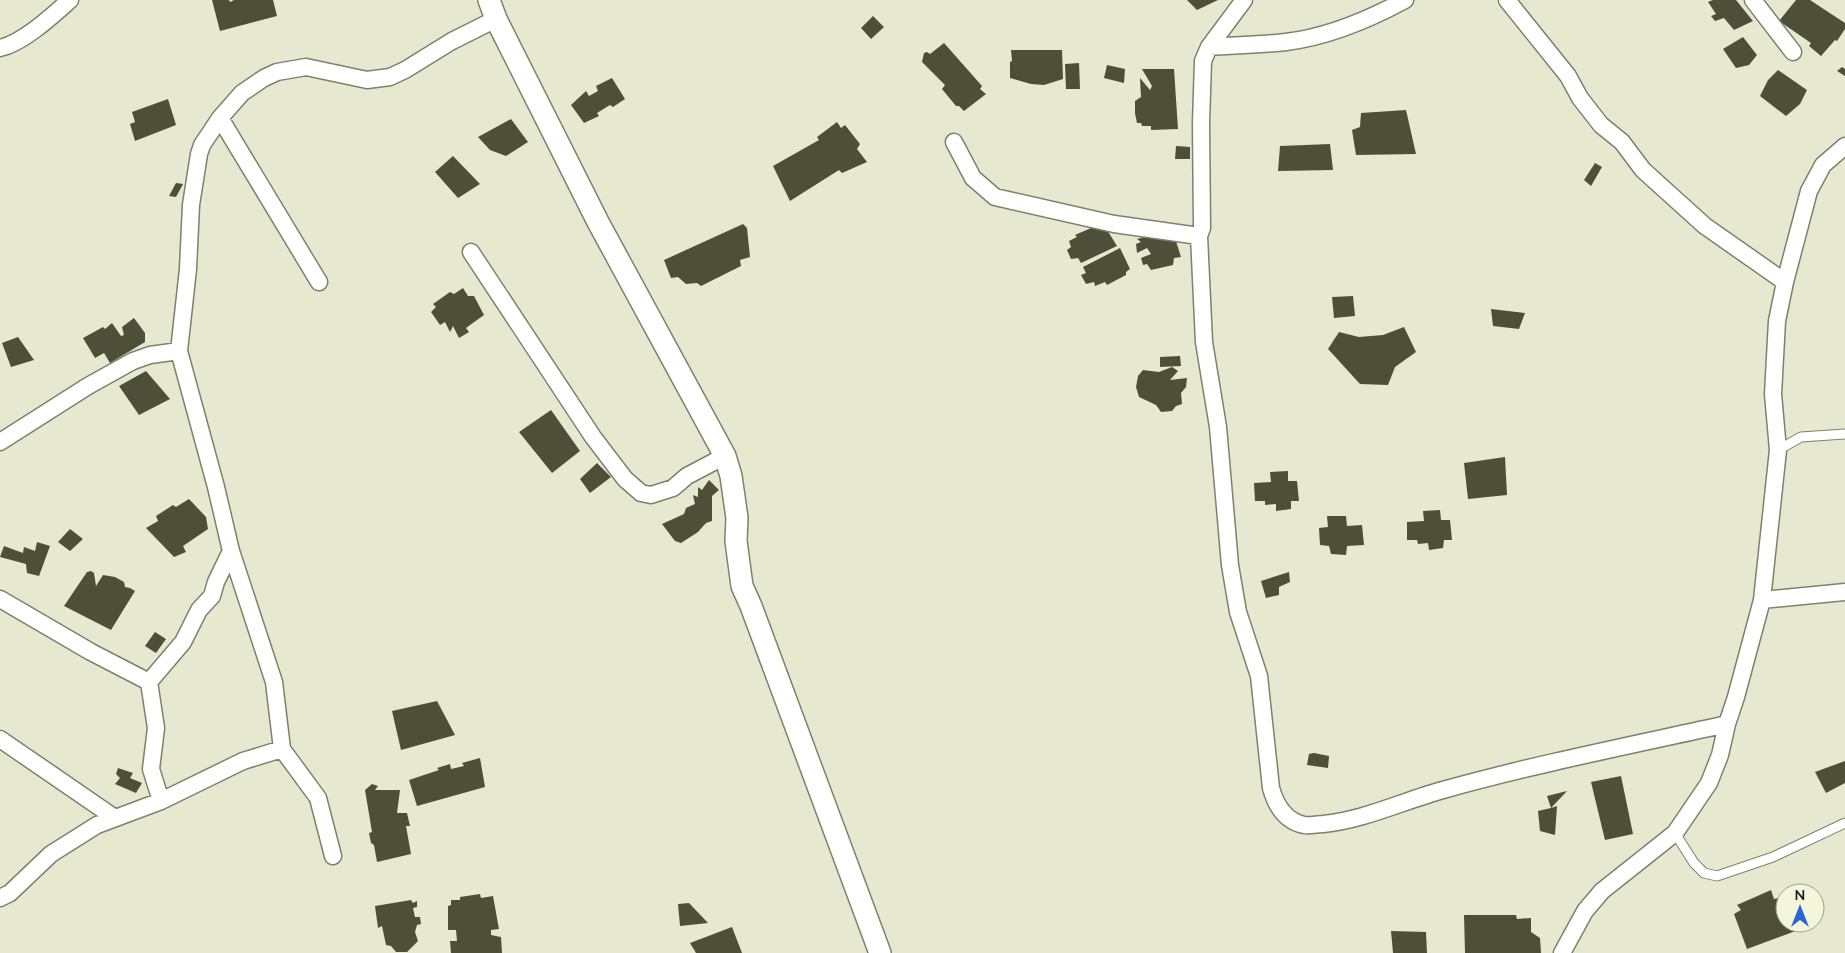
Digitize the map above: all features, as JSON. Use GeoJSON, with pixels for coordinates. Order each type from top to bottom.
{"type":"FeatureCollection","features":[{"type":"Feature","properties":{"kind":"street"},"geometry":{"type":"LineString","coordinates":[[0,48],[33,31],[70,0]]}},
{"type":"Feature","properties":{"kind":"street"},"geometry":{"type":"LineString","coordinates":[[1244,0],[1209,46],[1203,61],[1202,228],[1199,236],[1204,342],[1218,427],[1230,566],[1238,612],[1259,676],[1271,788],[1275,802],[1291,820],[1306,826],[1336,822],[1443,790],[1727,724]]}},
{"type":"Feature","properties":{"kind":"street"},"geometry":{"type":"LineString","coordinates":[[1209,46],[1288,42],[1359,23],[1405,0]]}},
{"type":"Feature","properties":{"kind":"street"},"geometry":{"type":"LineString","coordinates":[[1507,0],[1568,76],[1580,98],[1601,125],[1622,142],[1643,170],[1705,226],[1785,282]]}},
{"type":"Feature","properties":{"kind":"street"},"geometry":{"type":"LineString","coordinates":[[1753,0],[1793,52]]}},
{"type":"Feature","properties":{"kind":"street"},"geometry":{"type":"LineString","coordinates":[[333,856],[318,798],[282,749],[274,682],[231,551],[216,487],[179,350],[188,269],[190,205],[196,171],[202,145],[220,118],[242,93],[264,78],[277,72],[306,67],[366,80],[390,77],[452,41],[493,9],[598,222],[726,456],[737,518],[736,541],[742,586],[880,953]]}},
{"type":"Feature","properties":{"kind":"street"},"geometry":{"type":"LineString","coordinates":[[220,118],[319,282]]}},
{"type":"Feature","properties":{"kind":"street"},"geometry":{"type":"LineString","coordinates":[[954,142],[973,178],[995,197],[1114,224],[1199,236]]}},
{"type":"Feature","properties":{"kind":"street"},"geometry":{"type":"LineString","coordinates":[[1562,953],[1585,912],[1602,891],[1675,833],[1709,783],[1720,755],[1762,600],[1778,450],[1773,394],[1777,321],[1785,282],[1809,192],[1823,165],[1845,146]]}},
{"type":"Feature","properties":{"kind":"street"},"geometry":{"type":"LineString","coordinates":[[471,252],[593,437],[625,479],[640,493],[651,495],[673,488],[687,476],[726,456]]}},
{"type":"Feature","properties":{"kind":"street"},"geometry":{"type":"LineString","coordinates":[[0,442],[132,360],[179,350]]}},
{"type":"Feature","properties":{"kind":"street"},"geometry":{"type":"LineString","coordinates":[[161,802],[151,769],[156,728],[149,682],[183,642],[199,610],[212,596],[216,582],[231,551]]}},
{"type":"Feature","properties":{"kind":"street"},"geometry":{"type":"LineString","coordinates":[[1762,600],[1845,592]]}},
{"type":"Feature","properties":{"kind":"street"},"geometry":{"type":"LineString","coordinates":[[0,599],[91,652],[149,682]]}},
{"type":"Feature","properties":{"kind":"street"},"geometry":{"type":"LineString","coordinates":[[0,739],[115,818]]}},
{"type":"Feature","properties":{"kind":"street"},"geometry":{"type":"LineString","coordinates":[[0,898],[10,893],[51,854],[97,825],[161,802],[243,761],[282,749]]}},
{"type":"Feature","properties":{"kind":"lane"},"geometry":{"type":"LineString","coordinates":[[1778,450],[1801,437],[1845,434]]}},
{"type":"Feature","properties":{"kind":"lane"},"geometry":{"type":"LineString","coordinates":[[1675,833],[1694,863],[1704,873],[1717,876],[1773,857],[1845,823]]}},
{"type":"Feature","properties":{"kind":"building"},"geometry":{"type":"Polygon","coordinates":[[[212,0],[229,0],[230,2],[234,0],[273,0],[277,16],[220,31],[212,0]]]}},
{"type":"Feature","properties":{"kind":"building"},"geometry":{"type":"Polygon","coordinates":[[[1187,0],[1218,0],[1197,10],[1187,0]]]}},
{"type":"Feature","properties":{"kind":"building"},"geometry":{"type":"Polygon","coordinates":[[[1713,0],[1736,0],[1753,21],[1734,30],[1724,18],[1715,21],[1711,16],[1716,14],[1708,2],[1713,0]]]}},
{"type":"Feature","properties":{"kind":"building"},"geometry":{"type":"Polygon","coordinates":[[[1796,0],[1810,0],[1845,23],[1845,29],[1837,41],[1835,40],[1821,56],[1809,46],[1811,43],[1779,21],[1796,0]]]}},
{"type":"Feature","properties":{"kind":"building"},"geometry":{"type":"Polygon","coordinates":[[[873,16],[884,27],[871,39],[861,28],[873,16]]]}},
{"type":"Feature","properties":{"kind":"building"},"geometry":{"type":"Polygon","coordinates":[[[1743,37],[1757,55],[1749,65],[1736,68],[1723,49],[1743,37]]]}},
{"type":"Feature","properties":{"kind":"building"},"geometry":{"type":"Polygon","coordinates":[[[944,43],[982,86],[980,89],[986,94],[964,111],[959,106],[956,106],[942,89],[945,85],[922,62],[924,53],[930,54],[944,43]]]}},
{"type":"Feature","properties":{"kind":"building"},"geometry":{"type":"Polygon","coordinates":[[[1011,50],[1062,50],[1063,79],[1044,85],[1031,84],[1010,78],[1011,50]]]}},
{"type":"Feature","properties":{"kind":"building"},"geometry":{"type":"Polygon","coordinates":[[[1079,63],[1080,89],[1066,89],[1065,64],[1079,63]]]}},
{"type":"Feature","properties":{"kind":"building"},"geometry":{"type":"Polygon","coordinates":[[[1107,65],[1125,69],[1124,83],[1104,78],[1107,65]]]}},
{"type":"Feature","properties":{"kind":"building"},"geometry":{"type":"Polygon","coordinates":[[[1842,67],[1845,69],[1845,76],[1837,71],[1842,67]]]}},
{"type":"Feature","properties":{"kind":"building"},"geometry":{"type":"Polygon","coordinates":[[[1142,69],[1174,69],[1178,129],[1151,130],[1151,126],[1142,126],[1141,123],[1137,123],[1135,101],[1141,97],[1140,78],[1150,90],[1152,86],[1142,69]]]}},
{"type":"Feature","properties":{"kind":"building"},"geometry":{"type":"Polygon","coordinates":[[[1778,70],[1807,90],[1800,104],[1786,116],[1760,96],[1768,80],[1778,70]]]}},
{"type":"Feature","properties":{"kind":"building"},"geometry":{"type":"Polygon","coordinates":[[[612,78],[625,99],[613,107],[610,105],[597,113],[599,116],[584,123],[571,105],[586,91],[589,96],[598,91],[596,86],[612,78]]]}},
{"type":"Feature","properties":{"kind":"building"},"geometry":{"type":"Polygon","coordinates":[[[168,99],[176,125],[135,141],[130,124],[135,122],[132,112],[168,99]]]}},
{"type":"Feature","properties":{"kind":"building"},"geometry":{"type":"Polygon","coordinates":[[[1406,110],[1416,154],[1356,155],[1352,130],[1360,127],[1361,113],[1406,110]]]}},
{"type":"Feature","properties":{"kind":"building"},"geometry":{"type":"Polygon","coordinates":[[[511,119],[528,142],[506,156],[490,150],[478,137],[511,119]]]}},
{"type":"Feature","properties":{"kind":"building"},"geometry":{"type":"Polygon","coordinates":[[[837,122],[841,128],[845,125],[860,144],[857,149],[867,162],[842,173],[839,170],[790,201],[773,166],[819,140],[817,137],[837,122]]]}},
{"type":"Feature","properties":{"kind":"building"},"geometry":{"type":"Polygon","coordinates":[[[1330,144],[1333,170],[1278,171],[1280,146],[1330,144]]]}},
{"type":"Feature","properties":{"kind":"building"},"geometry":{"type":"Polygon","coordinates":[[[1176,146],[1190,147],[1190,159],[1175,159],[1176,146]]]}},
{"type":"Feature","properties":{"kind":"building"},"geometry":{"type":"Polygon","coordinates":[[[453,156],[480,184],[458,198],[435,172],[453,156]]]}},
{"type":"Feature","properties":{"kind":"building"},"geometry":{"type":"Polygon","coordinates":[[[1595,163],[1602,167],[1591,186],[1584,180],[1595,163]]]}},
{"type":"Feature","properties":{"kind":"building"},"geometry":{"type":"Polygon","coordinates":[[[176,183],[183,184],[176,197],[169,196],[176,183]]]}},
{"type":"Feature","properties":{"kind":"building"},"geometry":{"type":"Polygon","coordinates":[[[743,224],[747,228],[750,257],[740,260],[741,266],[701,286],[697,283],[686,284],[678,277],[671,278],[664,260],[743,224]]]}},
{"type":"Feature","properties":{"kind":"building"},"geometry":{"type":"Polygon","coordinates":[[[1098,225],[1104,225],[1117,246],[1081,263],[1078,258],[1071,259],[1067,250],[1071,247],[1069,241],[1077,237],[1075,235],[1098,225]]]}},
{"type":"Feature","properties":{"kind":"building"},"geometry":{"type":"Polygon","coordinates":[[[1163,232],[1175,238],[1181,257],[1174,258],[1173,265],[1151,270],[1147,264],[1143,265],[1141,258],[1151,254],[1147,248],[1137,253],[1136,244],[1141,242],[1137,239],[1163,232]]]}},
{"type":"Feature","properties":{"kind":"building"},"geometry":{"type":"Polygon","coordinates":[[[1120,248],[1130,269],[1126,272],[1126,275],[1107,285],[1105,282],[1095,286],[1094,282],[1086,284],[1081,275],[1086,273],[1083,267],[1120,248]]]}},
{"type":"Feature","properties":{"kind":"building"},"geometry":{"type":"Polygon","coordinates":[[[463,288],[468,296],[474,296],[484,315],[466,328],[469,332],[459,338],[453,326],[450,332],[445,322],[440,325],[431,312],[436,307],[433,304],[450,292],[454,294],[463,288]]]}},
{"type":"Feature","properties":{"kind":"building"},"geometry":{"type":"Polygon","coordinates":[[[1353,296],[1355,316],[1334,318],[1332,297],[1353,296]]]}},
{"type":"Feature","properties":{"kind":"building"},"geometry":{"type":"Polygon","coordinates":[[[1491,309],[1525,313],[1519,329],[1493,326],[1491,309]]]}},
{"type":"Feature","properties":{"kind":"building"},"geometry":{"type":"Polygon","coordinates":[[[134,318],[145,333],[145,342],[110,363],[104,353],[95,358],[83,338],[103,327],[105,329],[112,323],[121,336],[124,335],[122,327],[134,318]]]}},
{"type":"Feature","properties":{"kind":"building"},"geometry":{"type":"Polygon","coordinates":[[[1404,327],[1416,352],[1395,367],[1388,385],[1360,384],[1328,349],[1339,332],[1359,337],[1383,335],[1404,327]]]}},
{"type":"Feature","properties":{"kind":"building"},"geometry":{"type":"Polygon","coordinates":[[[18,337],[34,360],[11,367],[2,343],[18,337]]]}},
{"type":"Feature","properties":{"kind":"building"},"geometry":{"type":"Polygon","coordinates":[[[1180,356],[1181,366],[1160,367],[1160,357],[1180,356]]]}},
{"type":"Feature","properties":{"kind":"building"},"geometry":{"type":"Polygon","coordinates":[[[1172,367],[1178,371],[1170,380],[1187,378],[1186,387],[1181,393],[1182,404],[1176,406],[1172,411],[1161,412],[1156,405],[1139,397],[1136,387],[1138,376],[1143,370],[1159,372],[1172,367]]]}},
{"type":"Feature","properties":{"kind":"building"},"geometry":{"type":"Polygon","coordinates":[[[146,371],[170,399],[139,415],[119,386],[146,371]]]}},
{"type":"Feature","properties":{"kind":"building"},"geometry":{"type":"Polygon","coordinates":[[[551,410],[580,451],[552,473],[519,432],[551,410]]]}},
{"type":"Feature","properties":{"kind":"building"},"geometry":{"type":"Polygon","coordinates":[[[1505,457],[1507,495],[1468,499],[1464,463],[1505,457]]]}},
{"type":"Feature","properties":{"kind":"building"},"geometry":{"type":"Polygon","coordinates":[[[597,463],[611,477],[590,493],[580,479],[597,463]]]}},
{"type":"Feature","properties":{"kind":"building"},"geometry":{"type":"Polygon","coordinates":[[[1288,471],[1288,481],[1297,481],[1299,501],[1291,501],[1291,509],[1276,511],[1276,504],[1265,505],[1265,501],[1255,501],[1254,483],[1271,482],[1270,472],[1288,471]]]}},
{"type":"Feature","properties":{"kind":"building"},"geometry":{"type":"Polygon","coordinates":[[[709,480],[719,490],[712,496],[712,521],[706,523],[698,532],[681,543],[675,541],[662,524],[684,514],[686,508],[695,504],[693,495],[698,497],[698,487],[702,490],[709,480]]]}},
{"type":"Feature","properties":{"kind":"building"},"geometry":{"type":"Polygon","coordinates":[[[189,499],[206,517],[208,529],[183,546],[186,552],[174,557],[146,528],[158,521],[156,516],[173,505],[176,507],[189,499]]]}},
{"type":"Feature","properties":{"kind":"building"},"geometry":{"type":"Polygon","coordinates":[[[1440,510],[1441,520],[1450,520],[1452,540],[1444,540],[1443,548],[1429,550],[1428,543],[1418,544],[1417,540],[1407,540],[1407,522],[1424,521],[1423,511],[1440,510]]]}},
{"type":"Feature","properties":{"kind":"building"},"geometry":{"type":"Polygon","coordinates":[[[1327,516],[1346,516],[1347,526],[1362,525],[1364,545],[1347,546],[1346,555],[1331,554],[1329,546],[1320,545],[1319,528],[1328,527],[1327,516]]]}},
{"type":"Feature","properties":{"kind":"building"},"geometry":{"type":"Polygon","coordinates":[[[70,529],[83,539],[70,551],[58,542],[70,529]]]}},
{"type":"Feature","properties":{"kind":"building"},"geometry":{"type":"Polygon","coordinates":[[[37,542],[50,546],[39,576],[27,573],[26,564],[0,557],[4,546],[23,553],[24,547],[35,551],[37,542]]]}},
{"type":"Feature","properties":{"kind":"building"},"geometry":{"type":"Polygon","coordinates":[[[91,571],[94,573],[96,586],[103,575],[115,577],[124,582],[125,587],[135,591],[111,630],[64,606],[87,572],[91,571]]]}},
{"type":"Feature","properties":{"kind":"building"},"geometry":{"type":"Polygon","coordinates":[[[1289,572],[1290,582],[1279,587],[1279,595],[1266,598],[1261,581],[1289,572]]]}},
{"type":"Feature","properties":{"kind":"building"},"geometry":{"type":"Polygon","coordinates":[[[155,632],[166,639],[156,653],[145,646],[155,632]]]}},
{"type":"Feature","properties":{"kind":"building"},"geometry":{"type":"Polygon","coordinates":[[[437,701],[455,735],[401,750],[392,711],[437,701]]]}},
{"type":"Feature","properties":{"kind":"building"},"geometry":{"type":"Polygon","coordinates":[[[1309,754],[1329,756],[1328,768],[1307,765],[1309,754]]]}},
{"type":"Feature","properties":{"kind":"building"},"geometry":{"type":"Polygon","coordinates":[[[480,758],[485,787],[417,806],[409,780],[439,770],[437,768],[450,764],[451,769],[464,766],[462,763],[480,758]]]}},
{"type":"Feature","properties":{"kind":"building"},"geometry":{"type":"Polygon","coordinates":[[[1845,761],[1845,783],[1826,793],[1815,772],[1845,761]]]}},
{"type":"Feature","properties":{"kind":"building"},"geometry":{"type":"Polygon","coordinates":[[[118,768],[133,773],[130,778],[142,783],[136,793],[115,784],[120,778],[116,774],[118,768]]]}},
{"type":"Feature","properties":{"kind":"building"},"geometry":{"type":"Polygon","coordinates":[[[1621,776],[1633,834],[1605,840],[1591,782],[1621,776]]]}},
{"type":"Feature","properties":{"kind":"building"},"geometry":{"type":"Polygon","coordinates":[[[372,784],[378,786],[375,790],[400,790],[397,813],[407,813],[410,826],[406,826],[411,854],[377,862],[374,845],[371,843],[369,833],[372,832],[365,790],[372,784]]]}},
{"type":"Feature","properties":{"kind":"building"},"geometry":{"type":"Polygon","coordinates":[[[1567,791],[1551,808],[1547,796],[1567,791]]]}},
{"type":"Feature","properties":{"kind":"building"},"geometry":{"type":"Polygon","coordinates":[[[1557,806],[1555,835],[1540,831],[1538,811],[1557,806]]]}},
{"type":"Feature","properties":{"kind":"building"},"geometry":{"type":"Polygon","coordinates":[[[1771,890],[1775,899],[1775,933],[1790,933],[1747,949],[1734,914],[1741,910],[1737,905],[1771,890]]]}},
{"type":"Feature","properties":{"kind":"building"},"geometry":{"type":"Polygon","coordinates":[[[480,894],[481,898],[493,896],[499,929],[491,930],[491,935],[501,937],[502,953],[451,953],[450,941],[457,941],[456,930],[448,930],[448,906],[451,905],[451,900],[460,900],[460,897],[480,894]]]}},
{"type":"Feature","properties":{"kind":"building"},"geometry":{"type":"Polygon","coordinates":[[[411,900],[413,903],[417,901],[417,907],[413,908],[415,917],[420,917],[421,924],[417,925],[415,932],[418,941],[407,952],[396,952],[391,946],[386,945],[382,926],[378,928],[375,906],[411,900]]]}},
{"type":"Feature","properties":{"kind":"building"},"geometry":{"type":"Polygon","coordinates":[[[689,903],[708,923],[680,926],[678,904],[689,903]]]}},
{"type":"Feature","properties":{"kind":"building"},"geometry":{"type":"Polygon","coordinates":[[[1464,915],[1516,915],[1517,919],[1531,918],[1531,932],[1540,938],[1541,953],[1465,953],[1464,915]]]}},
{"type":"Feature","properties":{"kind":"building"},"geometry":{"type":"Polygon","coordinates":[[[732,927],[742,953],[696,953],[690,943],[732,927]]]}},
{"type":"Feature","properties":{"kind":"building"},"geometry":{"type":"Polygon","coordinates":[[[1391,931],[1426,932],[1427,953],[1393,953],[1391,931]]]}}]}
